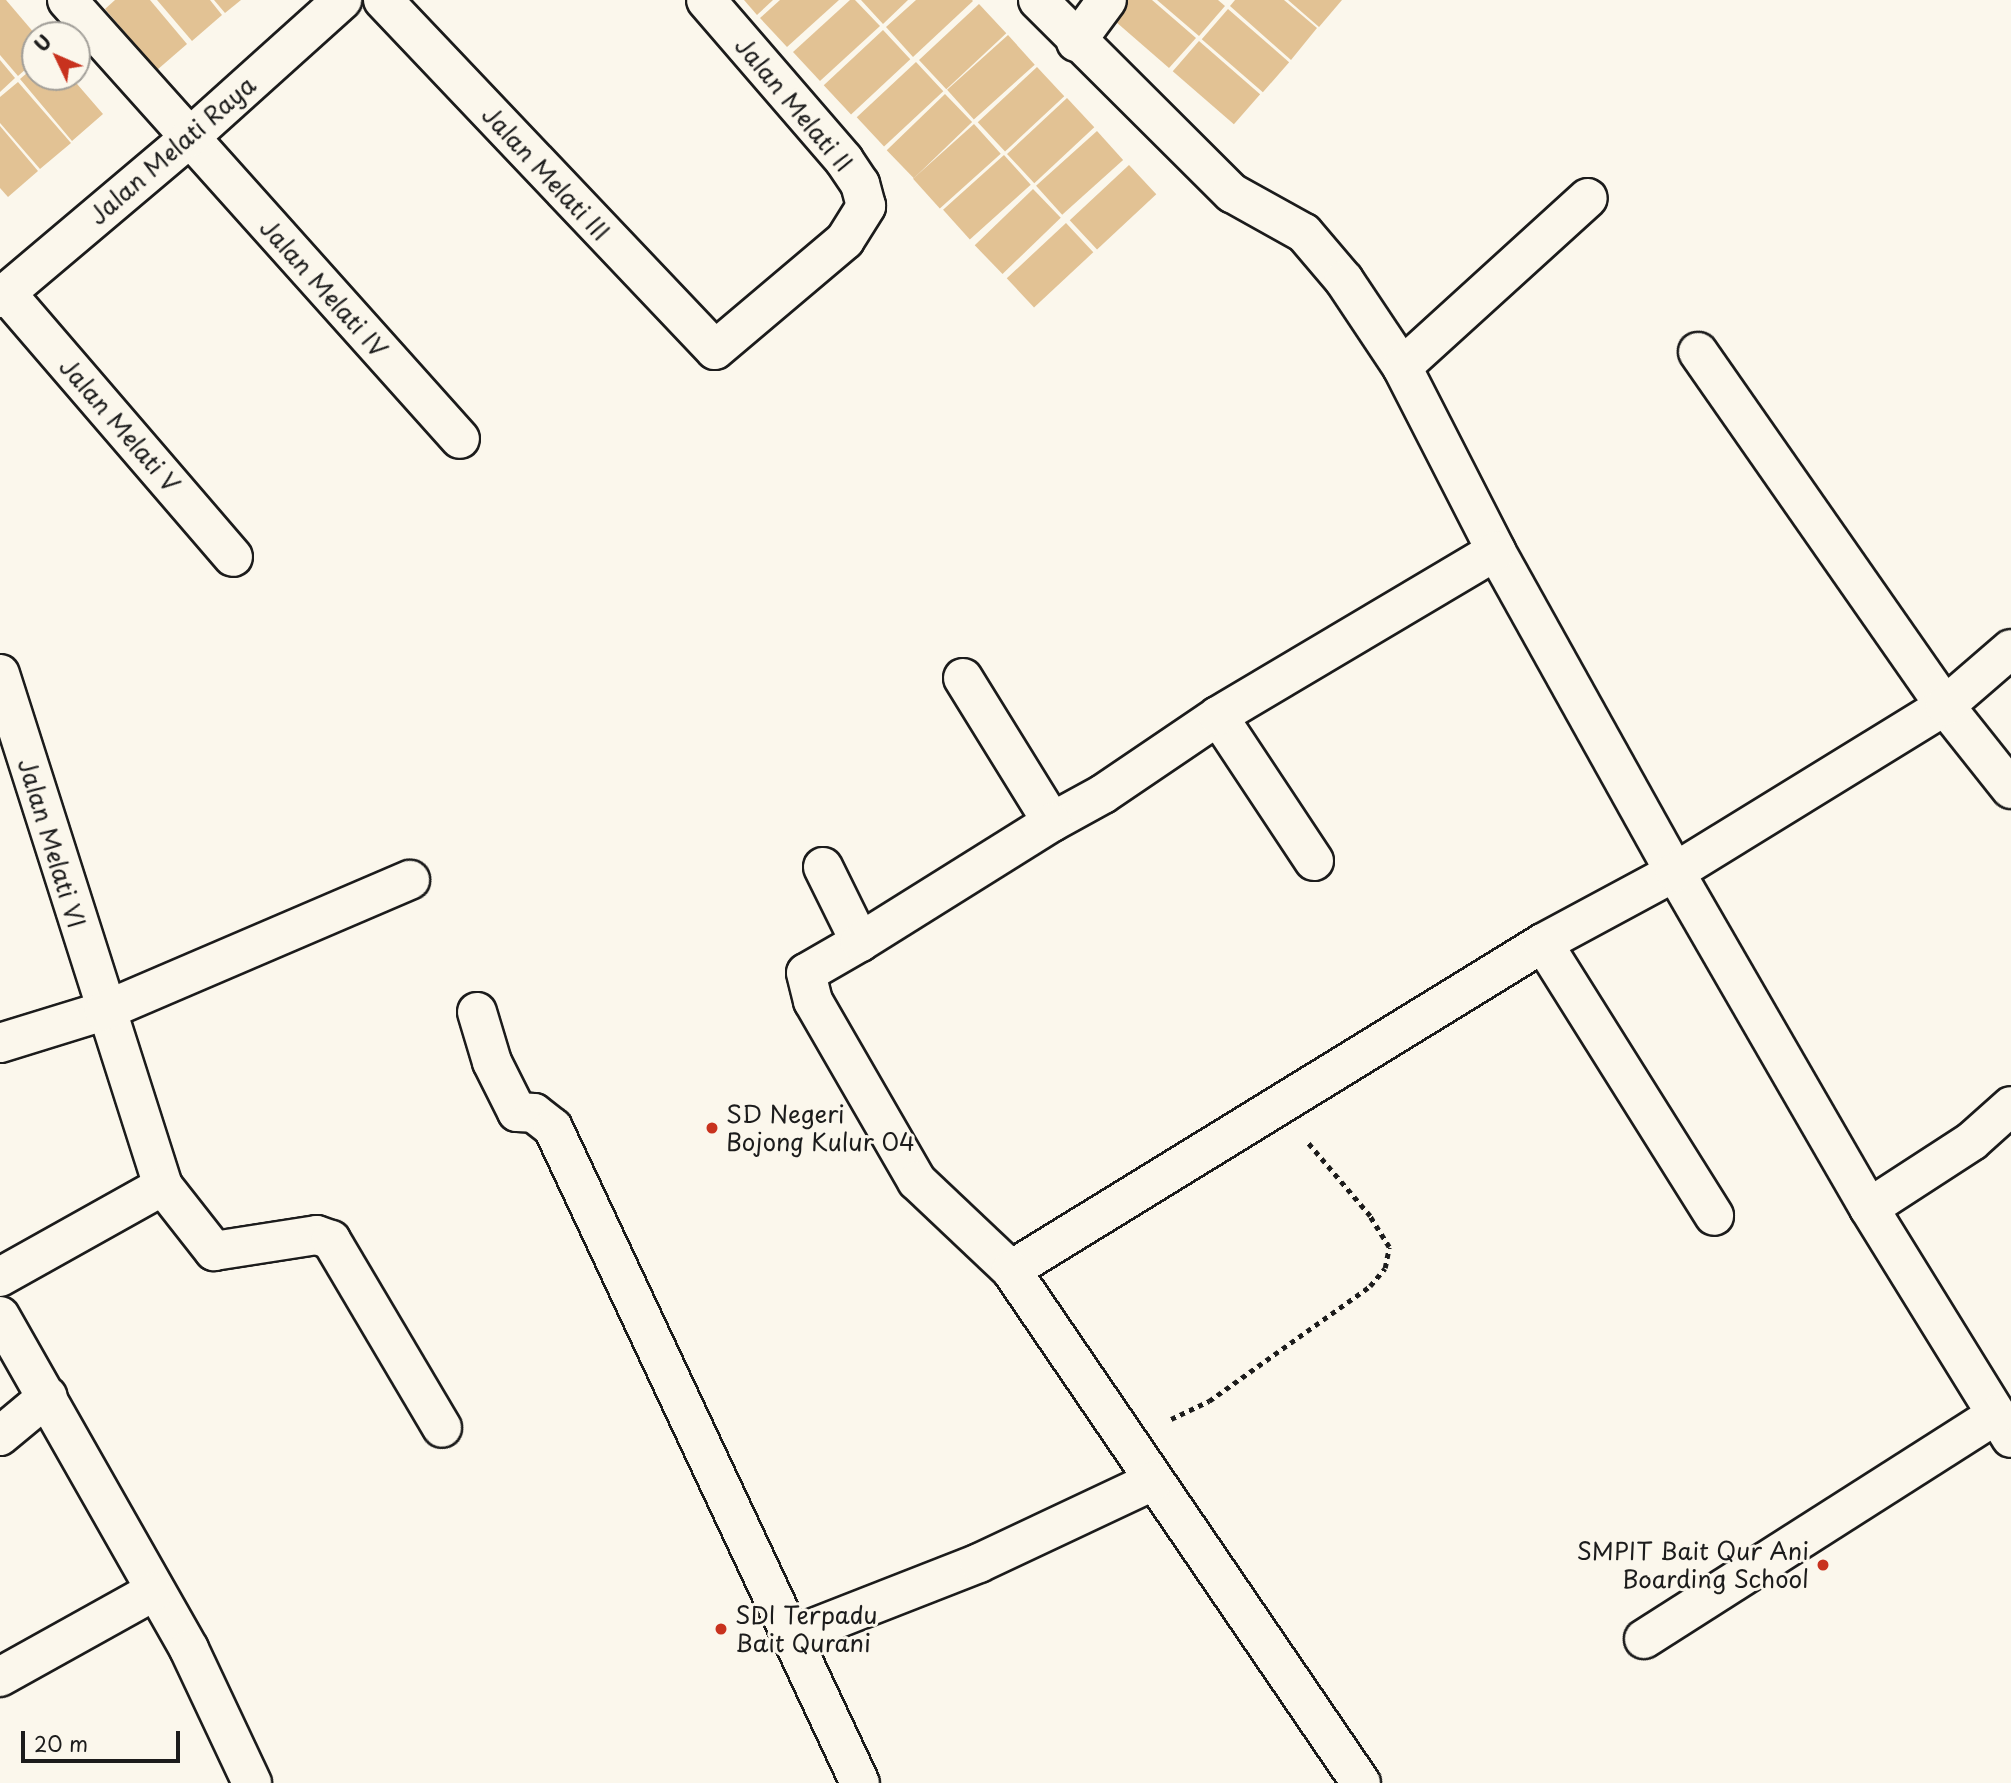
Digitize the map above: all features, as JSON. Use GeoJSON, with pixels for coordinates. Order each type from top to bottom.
{"type":"FeatureCollection","features":[{"type":"Feature","properties":{"kind":"street","name":"Jalan Melati IV"},"geometry":{"type":"LineString","coordinates":[[67,0],[460,439]]}},
{"type":"Feature","properties":{"kind":"street","name":"Jalan Melati Raya"},"geometry":{"type":"LineString","coordinates":[[3,296],[189,138],[342,0]]}},
{"type":"Feature","properties":{"kind":"street","name":"Jalan Melati III"},"geometry":{"type":"LineString","coordinates":[[383,0],[709,347]]}},
{"type":"Feature","properties":{"kind":"street","name":"Jalan Melati II"},"geometry":{"type":"LineString","coordinates":[[706,0],[844,160],[860,184],[866,206],[845,240],[720,348],[709,347]]}},
{"type":"Feature","properties":{"kind":"street"},"geometry":{"type":"LineString","coordinates":[[1038,0],[1076,41],[1232,193],[1304,233],[1344,280],[1402,367],[1496,551],[1675,872],[1869,1208],[2003,1427],[1644,1639]]}},
{"type":"Feature","properties":{"kind":"street"},"geometry":{"type":"LineString","coordinates":[[1076,41],[1107,0]]}},
{"type":"Feature","properties":{"kind":"street"},"geometry":{"type":"LineString","coordinates":[[1402,367],[1588,198]]}},
{"type":"Feature","properties":{"kind":"street","name":"Jalan Melati V"},"geometry":{"type":"LineString","coordinates":[[3,296],[233,557]]}},
{"type":"Feature","properties":{"kind":"street"},"geometry":{"type":"LineString","coordinates":[[1698,352],[1945,706],[2011,789]]}},
{"type":"Feature","properties":{"kind":"street"},"geometry":{"type":"LineString","coordinates":[[1361,1783],[1011,1270],[917,1181],[813,1002],[806,973],[825,964],[1052,822],[1103,794],[1218,716],[1496,551]]}},
{"type":"Feature","properties":{"kind":"street"},"geometry":{"type":"LineString","coordinates":[[1011,1270],[1278,1110],[1543,943],[1675,872],[1945,706],[2011,649]]}},
{"type":"Feature","properties":{"kind":"street","name":"Jalan Melati VI"},"geometry":{"type":"LineString","coordinates":[[0,674],[104,1011],[163,1186]]}},
{"type":"Feature","properties":{"kind":"street"},"geometry":{"type":"LineString","coordinates":[[963,678],[1052,822]]}},
{"type":"Feature","properties":{"kind":"street"},"geometry":{"type":"LineString","coordinates":[[1218,716],[1314,861]]}},
{"type":"Feature","properties":{"kind":"street"},"geometry":{"type":"LineString","coordinates":[[823,867],[860,942]]}},
{"type":"Feature","properties":{"kind":"street"},"geometry":{"type":"LineString","coordinates":[[0,1043],[104,1011],[410,880]]}},
{"type":"Feature","properties":{"kind":"street"},"geometry":{"type":"LineString","coordinates":[[1543,943],[1714,1216]]}},
{"type":"Feature","properties":{"kind":"street"},"geometry":{"type":"LineString","coordinates":[[477,1012],[492,1062],[517,1112],[534,1114],[553,1128],[860,1783]]}},
{"type":"Feature","properties":{"kind":"street"},"geometry":{"type":"LineString","coordinates":[[1869,1208],[1972,1141],[2011,1106]]}},
{"type":"Feature","properties":{"kind":"street"},"geometry":{"type":"LineString","coordinates":[[0,1277],[163,1186],[215,1251],[317,1235],[331,1240],[442,1428]]}},
{"type":"Feature","properties":{"kind":"street"},"geometry":{"type":"LineString","coordinates":[[0,1316],[48,1396],[153,1592],[189,1649],[252,1783]]}},
{"type":"Feature","properties":{"kind":"street"},"geometry":{"type":"LineString","coordinates":[[0,1436],[48,1396]]}},
{"type":"Feature","properties":{"kind":"street"},"geometry":{"type":"LineString","coordinates":[[793,1636],[979,1563],[1153,1481]]}},
{"type":"Feature","properties":{"kind":"street"},"geometry":{"type":"LineString","coordinates":[[0,1677],[153,1592]]}},
{"type":"Feature","properties":{"kind":"path"},"geometry":{"type":"LineString","coordinates":[[1129,1440],[1209,1401],[1370,1286],[1385,1268],[1389,1247],[1370,1216],[1278,1110]]}},
{"type":"Feature","properties":{"kind":"building"},"geometry":{"type":"Polygon","coordinates":[[[0,0],[6,0],[24,21],[21,21],[21,73],[18,76],[0,55],[0,0]]]}},
{"type":"Feature","properties":{"kind":"building"},"geometry":{"type":"Polygon","coordinates":[[[115,0],[150,0],[187,44],[157,70],[105,9],[115,0]]]}},
{"type":"Feature","properties":{"kind":"building"},"geometry":{"type":"Polygon","coordinates":[[[157,0],[210,0],[222,15],[192,41],[157,0]]]}},
{"type":"Feature","properties":{"kind":"building"},"geometry":{"type":"Polygon","coordinates":[[[214,0],[241,0],[225,13],[214,0]]]}},
{"type":"Feature","properties":{"kind":"building"},"geometry":{"type":"Polygon","coordinates":[[[744,0],[773,0],[757,15],[744,0]]]}},
{"type":"Feature","properties":{"kind":"building"},"geometry":{"type":"Polygon","coordinates":[[[780,0],[839,0],[787,47],[760,18],[780,0]]]}},
{"type":"Feature","properties":{"kind":"building"},"geometry":{"type":"Polygon","coordinates":[[[850,0],[855,0],[880,26],[820,81],[793,52],[850,0]]]}},
{"type":"Feature","properties":{"kind":"building"},"geometry":{"type":"Polygon","coordinates":[[[861,0],[908,0],[883,24],[861,0]]]}},
{"type":"Feature","properties":{"kind":"building"},"geometry":{"type":"Polygon","coordinates":[[[916,0],[973,1],[913,57],[886,27],[916,0]]]}},
{"type":"Feature","properties":{"kind":"building"},"geometry":{"type":"Polygon","coordinates":[[[1122,0],[1152,0],[1196,38],[1169,68],[1108,15],[1122,0]]]}},
{"type":"Feature","properties":{"kind":"building"},"geometry":{"type":"Polygon","coordinates":[[[1157,0],[1218,0],[1225,6],[1199,36],[1157,0]]]}},
{"type":"Feature","properties":{"kind":"building"},"geometry":{"type":"Polygon","coordinates":[[[1235,0],[1284,0],[1317,28],[1291,60],[1230,6],[1235,0]]]}},
{"type":"Feature","properties":{"kind":"building"},"geometry":{"type":"Polygon","coordinates":[[[1288,0],[1342,0],[1319,27],[1288,0]]]}},
{"type":"Feature","properties":{"kind":"building"},"geometry":{"type":"Polygon","coordinates":[[[979,4],[1006,33],[946,89],[919,60],[979,4]]]}},
{"type":"Feature","properties":{"kind":"building"},"geometry":{"type":"Polygon","coordinates":[[[1228,9],[1289,62],[1263,92],[1202,39],[1228,9]]]}},
{"type":"Feature","properties":{"kind":"building"},"geometry":{"type":"Polygon","coordinates":[[[883,30],[910,59],[851,114],[824,85],[883,30]]]}},
{"type":"Feature","properties":{"kind":"building"},"geometry":{"type":"Polygon","coordinates":[[[1008,35],[1035,65],[974,120],[947,90],[1008,35]]]}},
{"type":"Feature","properties":{"kind":"building"},"geometry":{"type":"Polygon","coordinates":[[[1199,41],[1260,94],[1234,124],[1173,71],[1199,41]]]}},
{"type":"Feature","properties":{"kind":"building"},"geometry":{"type":"Polygon","coordinates":[[[0,60],[15,78],[0,92],[0,60]]]}},
{"type":"Feature","properties":{"kind":"building"},"geometry":{"type":"Polygon","coordinates":[[[916,62],[943,91],[884,146],[857,117],[916,62]]]}},
{"type":"Feature","properties":{"kind":"building"},"geometry":{"type":"Polygon","coordinates":[[[1037,67],[1064,96],[1005,151],[978,122],[1037,67]]]}},
{"type":"Feature","properties":{"kind":"building"},"geometry":{"type":"Polygon","coordinates":[[[18,82],[21,91],[26,91],[71,143],[40,169],[0,123],[0,97],[18,82]]]}},
{"type":"Feature","properties":{"kind":"building"},"geometry":{"type":"Polygon","coordinates":[[[30,91],[83,91],[103,114],[72,141],[30,91]]]}},
{"type":"Feature","properties":{"kind":"building"},"geometry":{"type":"Polygon","coordinates":[[[945,94],[972,122],[914,178],[887,150],[945,94]]]}},
{"type":"Feature","properties":{"kind":"building"},"geometry":{"type":"Polygon","coordinates":[[[1067,98],[1094,127],[1034,183],[1007,154],[1067,98]]]}},
{"type":"Feature","properties":{"kind":"building"},"geometry":{"type":"Polygon","coordinates":[[[974,124],[1001,154],[940,209],[913,179],[974,124]]]}},
{"type":"Feature","properties":{"kind":"building"},"geometry":{"type":"Polygon","coordinates":[[[0,126],[38,171],[8,197],[0,188],[0,126]]]}},
{"type":"Feature","properties":{"kind":"building"},"geometry":{"type":"Polygon","coordinates":[[[1097,131],[1123,160],[1062,215],[1036,186],[1097,131]]]}},
{"type":"Feature","properties":{"kind":"building"},"geometry":{"type":"Polygon","coordinates":[[[1004,155],[1031,185],[970,240],[943,210],[1004,155]]]}},
{"type":"Feature","properties":{"kind":"building"},"geometry":{"type":"Polygon","coordinates":[[[1129,165],[1156,194],[1097,249],[1070,220],[1129,165]]]}},
{"type":"Feature","properties":{"kind":"building"},"geometry":{"type":"Polygon","coordinates":[[[1033,189],[1061,218],[1003,274],[975,245],[1033,189]]]}},
{"type":"Feature","properties":{"kind":"building"},"geometry":{"type":"Polygon","coordinates":[[[1066,223],[1093,252],[1034,307],[1007,278],[1066,223]]]}},
{"type":"Feature","properties":{"kind":"place","name":"SD Negeri Bojong Kulur 04"},"geometry":{"type":"Point","coordinates":[712,1128]}},
{"type":"Feature","properties":{"kind":"place","name":"SMPIT Bait Qur Ani Boarding School"},"geometry":{"type":"Point","coordinates":[1823,1565]}},
{"type":"Feature","properties":{"kind":"place","name":"SDI Terpadu Bait Qurani"},"geometry":{"type":"Point","coordinates":[721,1629]}}]}
